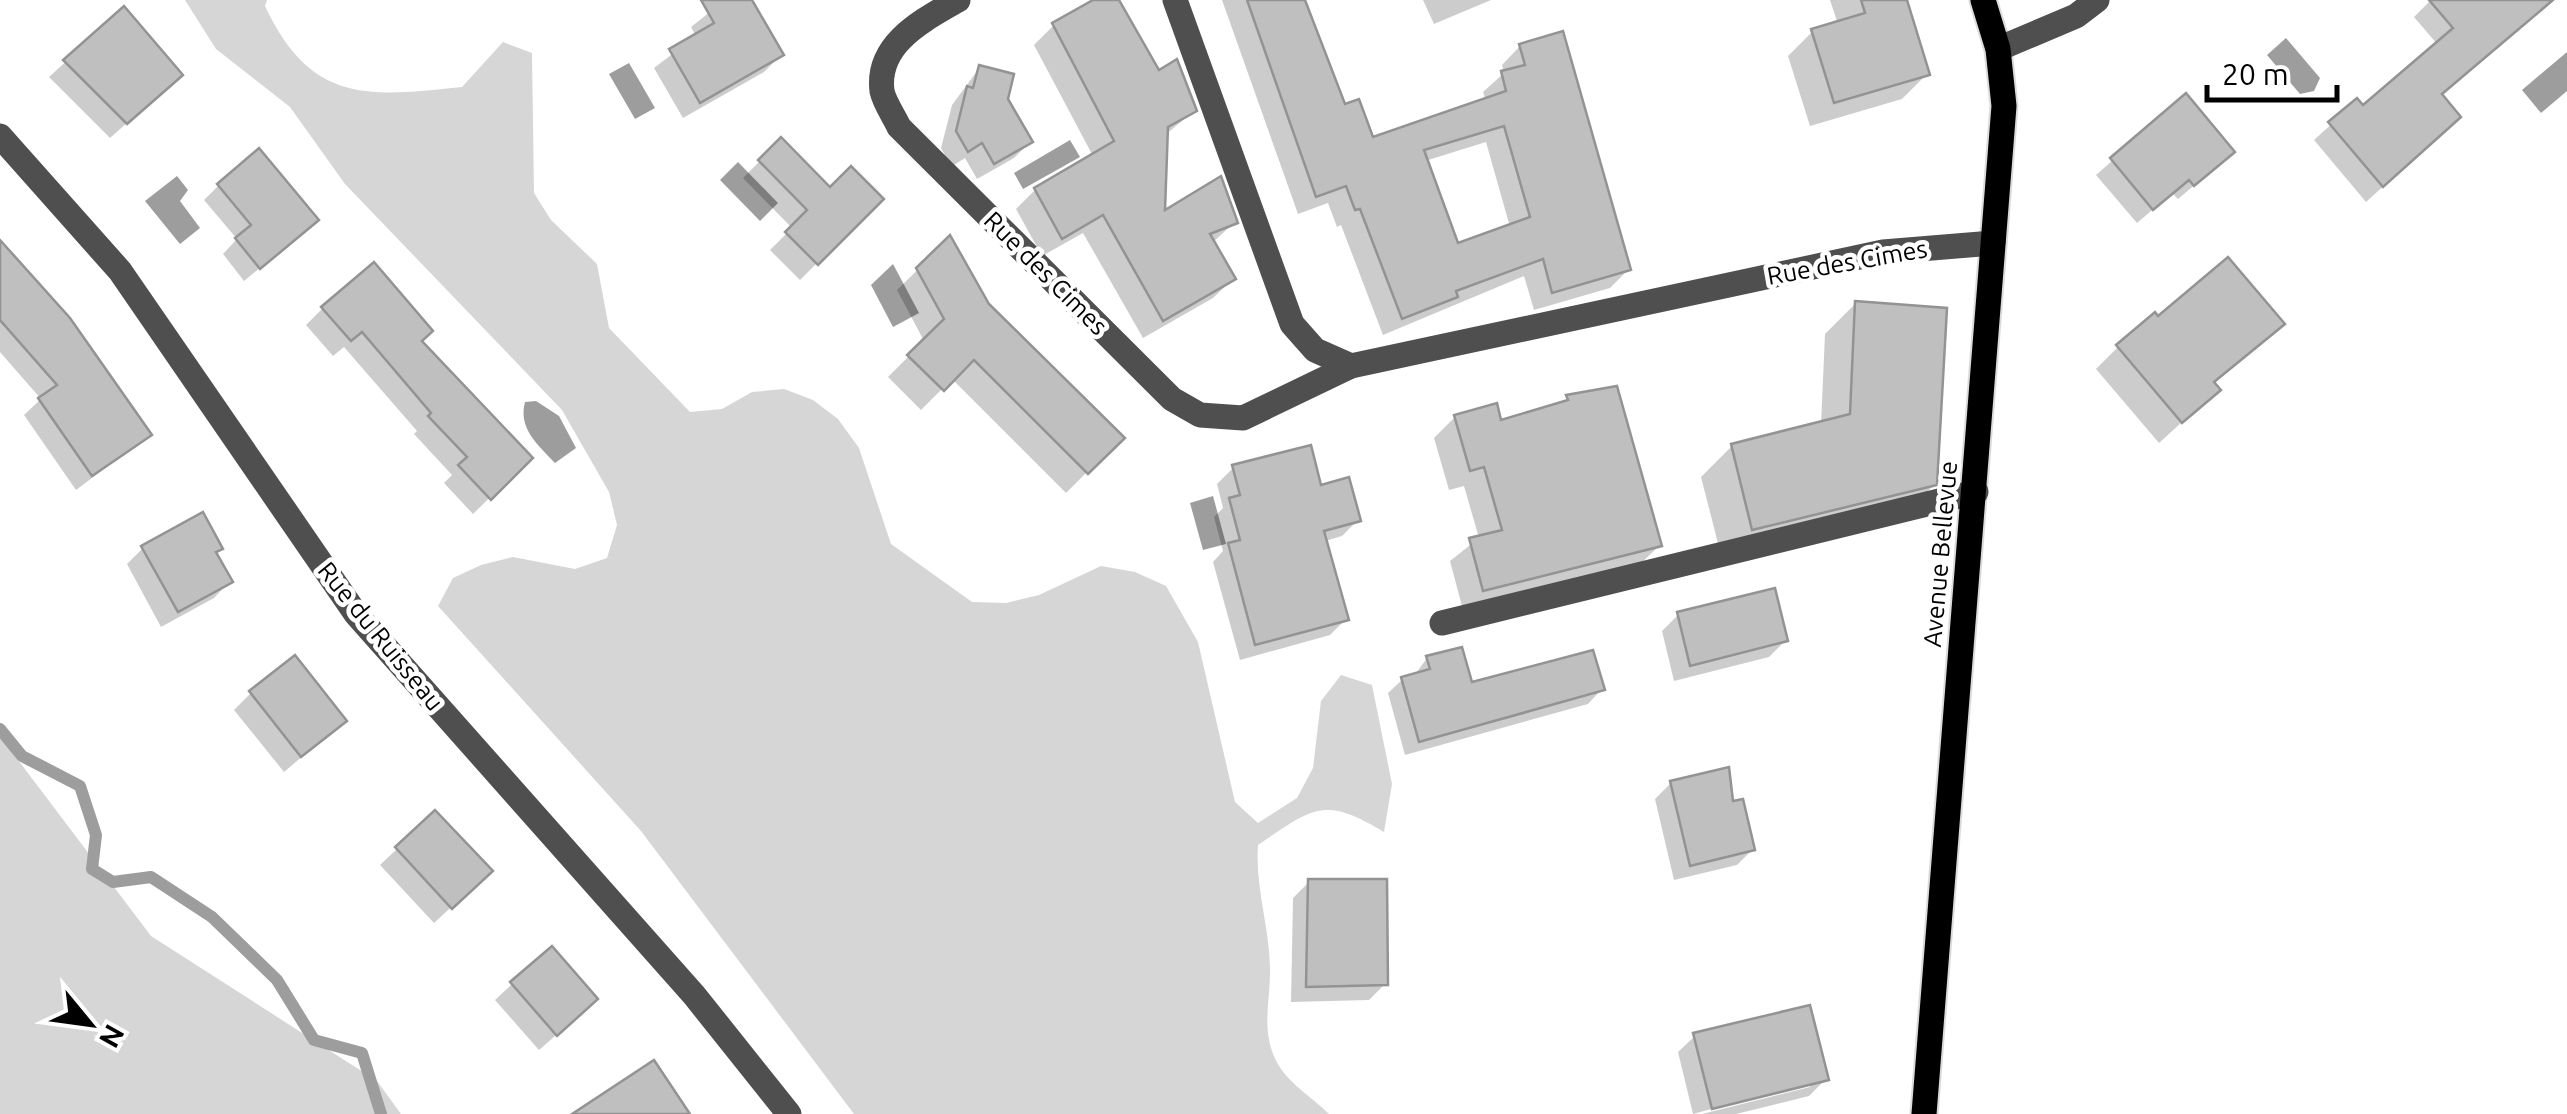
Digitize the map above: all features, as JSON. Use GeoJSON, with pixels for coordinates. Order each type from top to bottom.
{"type":"FeatureCollection","features":[{"type":"Feature","properties":{"kind":"main road","name":"Avenue Bellevue"},"geometry":{"type":"LineString","coordinates":[[1924,1114],[2004,106],[1998,48],[1984,0]]}},
{"type":"Feature","properties":{"kind":"street","name":"Rue des Cimes"},"geometry":{"type":"LineString","coordinates":[[958,0],[906,30],[886,60],[882,92],[899,127],[1172,400],[1200,415],[1243,418],[1351,366],[1882,252],[1992,243]]}},
{"type":"Feature","properties":{"kind":"street"},"geometry":{"type":"LineString","coordinates":[[1175,0],[1292,324],[1315,350],[1351,366]]}},
{"type":"Feature","properties":{"kind":"street"},"geometry":{"type":"LineString","coordinates":[[1998,48],[2076,16],[2096,0]]}},
{"type":"Feature","properties":{"kind":"street","name":"Rue du Ruisseau"},"geometry":{"type":"LineString","coordinates":[[0,136],[120,271],[356,614],[694,995],[789,1114]]}},
{"type":"Feature","properties":{"kind":"street"},"geometry":{"type":"LineString","coordinates":[[1442,623],[1976,492]]}},
{"type":"Feature","properties":{"kind":"shaded area"},"geometry":{"type":"Polygon","coordinates":[[[185,0],[267,0],[265,6],[283,38],[302,61],[323,77],[370,92],[462,87],[503,42],[532,53],[534,193],[551,220],[597,264],[609,328],[690,412],[722,409],[752,392],[784,389],[813,400],[838,419],[859,448],[891,544],[972,602],[1006,603],[1039,595],[1101,566],[1135,572],[1166,586],[1198,642],[1235,802],[1258,823],[1297,798],[1313,768],[1321,701],[1341,675],[1372,685],[1392,784],[1384,832],[1347,814],[1320,811],[1293,822],[1258,845],[1258,876],[1270,967],[1269,1042],[1284,1073],[1329,1114],[854,1114],[641,831],[438,606],[453,578],[481,565],[513,557],[575,569],[607,558],[617,525],[609,492],[562,410],[345,184],[290,107],[216,49],[185,0]]]}},
{"type":"Feature","properties":{"kind":"shaded area"},"geometry":{"type":"Polygon","coordinates":[[[2286,38],[2320,78],[2314,91],[2300,94],[2267,55],[2286,38]]]}},
{"type":"Feature","properties":{"kind":"shaded area"},"geometry":{"type":"Polygon","coordinates":[[[2567,52],[2567,91],[2541,113],[2522,90],[2567,52]]]}},
{"type":"Feature","properties":{"kind":"shaded area"},"geometry":{"type":"Polygon","coordinates":[[[629,63],[655,108],[635,119],[609,74],[629,63]]]}},
{"type":"Feature","properties":{"kind":"shaded area"},"geometry":{"type":"Polygon","coordinates":[[[1070,140],[1080,157],[1023,189],[1014,173],[1070,140]]]}},
{"type":"Feature","properties":{"kind":"shaded area"},"geometry":{"type":"Polygon","coordinates":[[[738,162],[778,203],[760,221],[720,180],[738,162]]]}},
{"type":"Feature","properties":{"kind":"shaded area"},"geometry":{"type":"Polygon","coordinates":[[[177,176],[188,190],[180,201],[200,228],[180,244],[145,201],[177,176]]]}},
{"type":"Feature","properties":{"kind":"shaded area"},"geometry":{"type":"Polygon","coordinates":[[[893,264],[919,313],[893,327],[871,285],[893,264]]]}},
{"type":"Feature","properties":{"kind":"shaded area"},"geometry":{"type":"Polygon","coordinates":[[[536,401],[559,416],[576,448],[555,463],[531,435],[524,420],[525,402],[536,401]]]}},
{"type":"Feature","properties":{"kind":"shaded area"},"geometry":{"type":"Polygon","coordinates":[[[1213,496],[1226,544],[1203,550],[1190,503],[1213,496]]]}},
{"type":"Feature","properties":{"kind":"shaded area"},"geometry":{"type":"Polygon","coordinates":[[[0,736],[151,936],[377,1081],[401,1114],[0,1114],[0,736]]]}},
{"type":"Feature","properties":{"kind":"building"},"geometry":{"type":"Polygon","coordinates":[[[701,0],[752,0],[784,55],[700,103],[669,49],[714,23],[701,0]]]}},
{"type":"Feature","properties":{"kind":"building"},"geometry":{"type":"Polygon","coordinates":[[[1093,0],[1119,0],[1159,70],[1177,59],[1197,111],[1168,127],[1165,210],[1221,176],[1238,223],[1210,234],[1236,279],[1163,321],[1103,215],[1062,239],[1034,188],[1114,141],[1052,23],[1093,0]]]}},
{"type":"Feature","properties":{"kind":"building"},"geometry":{"type":"Polygon","coordinates":[[[1247,0],[1305,0],[1345,104],[1359,99],[1373,137],[1506,91],[1501,71],[1525,65],[1519,44],[1563,31],[1631,270],[1552,293],[1543,259],[1456,291],[1458,297],[1402,319],[1360,209],[1355,210],[1346,186],[1316,197],[1247,0]],[[1504,126],[1424,150],[1458,243],[1530,217],[1504,126]]]}},
{"type":"Feature","properties":{"kind":"building"},"geometry":{"type":"Polygon","coordinates":[[[1861,0],[1907,0],[1930,75],[1834,103],[1811,29],[1865,13],[1861,0]]]}},
{"type":"Feature","properties":{"kind":"building"},"geometry":{"type":"Polygon","coordinates":[[[2429,0],[2553,0],[2442,94],[2461,117],[2383,187],[2328,122],[2357,98],[2363,105],[2453,28],[2429,0]]]}},
{"type":"Feature","properties":{"kind":"building"},"geometry":{"type":"Polygon","coordinates":[[[124,6],[183,75],[127,124],[63,60],[124,6]]]}},
{"type":"Feature","properties":{"kind":"building"},"geometry":{"type":"Polygon","coordinates":[[[979,65],[1014,74],[1008,99],[1033,142],[994,164],[982,143],[968,152],[956,131],[967,86],[973,88],[979,65]]]}},
{"type":"Feature","properties":{"kind":"building"},"geometry":{"type":"Polygon","coordinates":[[[2186,93],[2235,152],[2194,186],[2189,180],[2153,210],[2110,158],[2186,93]]]}},
{"type":"Feature","properties":{"kind":"building"},"geometry":{"type":"Polygon","coordinates":[[[781,137],[830,187],[851,166],[884,199],[818,265],[785,232],[807,210],[758,160],[781,137]]]}},
{"type":"Feature","properties":{"kind":"building"},"geometry":{"type":"Polygon","coordinates":[[[259,148],[319,220],[260,269],[235,238],[251,225],[217,184],[259,148]]]}},
{"type":"Feature","properties":{"kind":"building"},"geometry":{"type":"Polygon","coordinates":[[[950,235],[989,304],[1125,438],[1088,474],[974,360],[944,391],[907,355],[944,319],[916,268],[950,235]]]}},
{"type":"Feature","properties":{"kind":"building"},"geometry":{"type":"Polygon","coordinates":[[[0,240],[70,318],[152,435],[92,476],[38,398],[57,385],[0,320],[0,240]]]}},
{"type":"Feature","properties":{"kind":"building"},"geometry":{"type":"Polygon","coordinates":[[[2228,257],[2285,324],[2214,382],[2221,390],[2182,423],[2116,345],[2155,312],[2158,316],[2228,257]]]}},
{"type":"Feature","properties":{"kind":"building"},"geometry":{"type":"Polygon","coordinates":[[[374,262],[433,331],[422,341],[533,458],[491,500],[458,465],[467,457],[428,416],[431,413],[362,332],[351,341],[321,307],[374,262]]]}},
{"type":"Feature","properties":{"kind":"building"},"geometry":{"type":"Polygon","coordinates":[[[1855,301],[1947,308],[1937,485],[1752,530],[1731,444],[1850,414],[1855,301]]]}},
{"type":"Feature","properties":{"kind":"building"},"geometry":{"type":"Polygon","coordinates":[[[1617,386],[1662,546],[1483,591],[1469,538],[1502,530],[1484,467],[1470,471],[1454,415],[1497,403],[1501,420],[1568,400],[1566,395],[1617,386]]]}},
{"type":"Feature","properties":{"kind":"building"},"geometry":{"type":"Polygon","coordinates":[[[1311,445],[1321,485],[1349,477],[1361,521],[1324,531],[1349,620],[1255,645],[1228,543],[1240,540],[1229,498],[1240,495],[1232,465],[1311,445]]]}},
{"type":"Feature","properties":{"kind":"building"},"geometry":{"type":"Polygon","coordinates":[[[203,512],[223,549],[216,552],[233,582],[178,612],[141,546],[203,512]]]}},
{"type":"Feature","properties":{"kind":"building"},"geometry":{"type":"Polygon","coordinates":[[[1775,588],[1788,641],[1690,666],[1677,612],[1775,588]]]}},
{"type":"Feature","properties":{"kind":"building"},"geometry":{"type":"Polygon","coordinates":[[[1462,647],[1472,682],[1593,650],[1605,690],[1419,742],[1401,677],[1430,669],[1426,656],[1462,647]]]}},
{"type":"Feature","properties":{"kind":"building"},"geometry":{"type":"Polygon","coordinates":[[[295,655],[347,721],[301,757],[249,691],[295,655]]]}},
{"type":"Feature","properties":{"kind":"building"},"geometry":{"type":"Polygon","coordinates":[[[1729,767],[1733,801],[1743,799],[1755,850],[1690,866],[1670,781],[1729,767]]]}},
{"type":"Feature","properties":{"kind":"building"},"geometry":{"type":"Polygon","coordinates":[[[435,810],[493,871],[452,909],[395,847],[435,810]]]}},
{"type":"Feature","properties":{"kind":"building"},"geometry":{"type":"Polygon","coordinates":[[[1308,879],[1387,879],[1388,985],[1306,987],[1308,879]]]}},
{"type":"Feature","properties":{"kind":"building"},"geometry":{"type":"Polygon","coordinates":[[[552,946],[598,999],[557,1036],[510,982],[552,946]]]}},
{"type":"Feature","properties":{"kind":"building"},"geometry":{"type":"Polygon","coordinates":[[[1810,1005],[1829,1080],[1712,1109],[1693,1033],[1810,1005]]]}},
{"type":"Feature","properties":{"kind":"building"},"geometry":{"type":"Polygon","coordinates":[[[654,1060],[690,1114],[572,1114],[654,1060]]]}},
{"type":"Feature","properties":{"kind":"waterway"},"geometry":{"type":"LineString","coordinates":[[0,729],[22,756],[80,786],[96,835],[92,869],[113,882],[151,877],[212,917],[277,980],[314,1040],[362,1053],[381,1114]]}}]}
